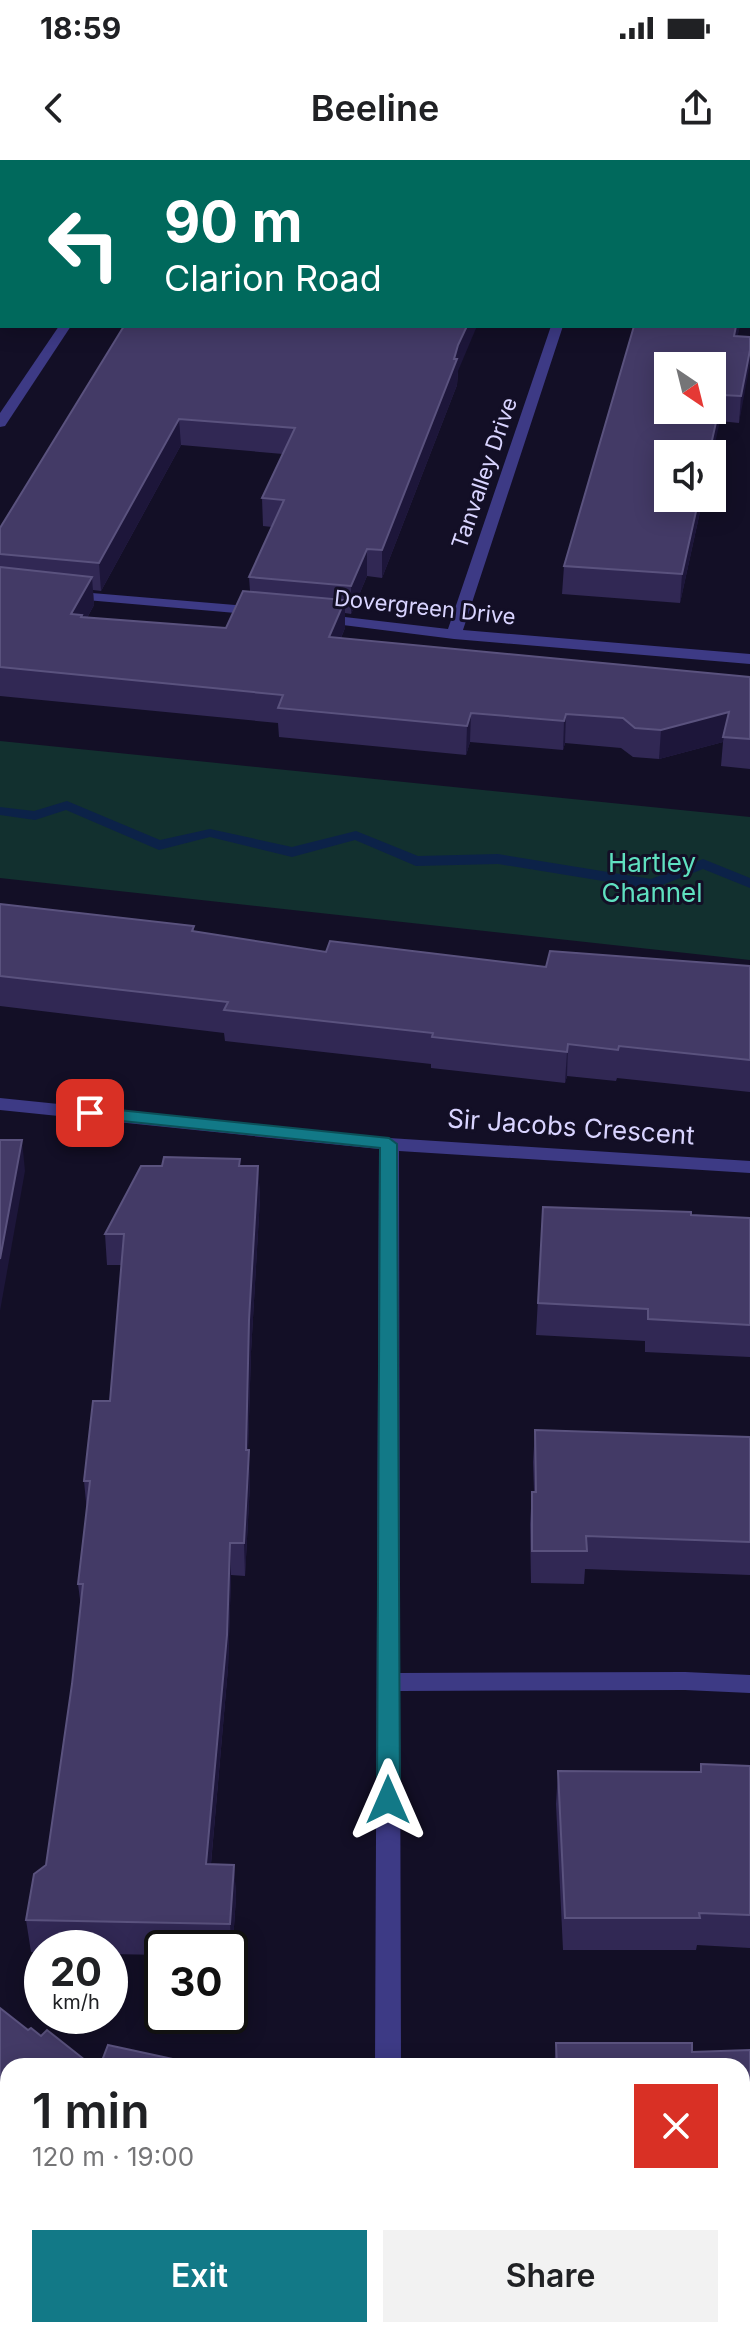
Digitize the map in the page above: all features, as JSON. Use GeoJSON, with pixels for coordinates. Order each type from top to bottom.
{"type":"FeatureCollection","features":[{"type":"Feature","properties":{"kind":"street"},"geometry":{"type":"LineString","coordinates":[[0,423],[64,328]]}},
{"type":"Feature","properties":{"kind":"street","name":"Tanvalley Drive"},"geometry":{"type":"LineString","coordinates":[[454,634],[556,328]]}},
{"type":"Feature","properties":{"kind":"street"},"geometry":{"type":"LineString","coordinates":[[48,593],[269,612]]}},
{"type":"Feature","properties":{"kind":"street","name":"Dovergreen Drive"},"geometry":{"type":"LineString","coordinates":[[300,616],[454,634],[750,659]]}},
{"type":"Feature","properties":{"kind":"street","name":"Sir Jacobs Crescent"},"geometry":{"type":"LineString","coordinates":[[0,1104],[389,1144],[750,1167]]}},
{"type":"Feature","properties":{"kind":"street"},"geometry":{"type":"LineString","coordinates":[[388,2058],[389,1144]]}},
{"type":"Feature","properties":{"kind":"street"},"geometry":{"type":"LineString","coordinates":[[389,1682],[685,1681],[750,1684]]}},
{"type":"Feature","properties":{"kind":"green space","name":"Hartley Channel"},"geometry":{"type":"Polygon","coordinates":[[[0,741],[750,817],[750,960],[0,878],[0,741]]]}},
{"type":"Feature","properties":{"kind":"building"},"geometry":{"type":"Polygon","coordinates":[[[123,328],[466,328],[454,359],[457,359],[382,550],[367,549],[351,586],[249,577],[284,500],[262,498],[295,428],[179,419],[99,563],[0,554],[0,528],[123,328]]]}},
{"type":"Feature","properties":{"kind":"building"},"geometry":{"type":"Polygon","coordinates":[[[633,328],[736,328],[734,336],[750,337],[741,396],[726,395],[726,352],[654,352],[654,424],[716,424],[712,440],[654,440],[654,512],[696,512],[682,574],[564,566],[633,328]]]}},
{"type":"Feature","properties":{"kind":"building"},"geometry":{"type":"Polygon","coordinates":[[[0,567],[92,577],[71,614],[81,617],[226,628],[243,591],[345,600],[329,637],[750,677],[750,739],[723,737],[729,712],[661,730],[635,728],[623,718],[566,714],[564,721],[471,713],[467,726],[278,708],[283,695],[0,667],[0,567]]]}},
{"type":"Feature","properties":{"kind":"building"},"geometry":{"type":"Polygon","coordinates":[[[0,904],[194,926],[192,931],[326,952],[330,941],[546,967],[550,951],[750,966],[750,1060],[619,1046],[618,1050],[568,1044],[567,1052],[432,1037],[433,1033],[224,1010],[228,1002],[0,976],[0,904]]]}},
{"type":"Feature","properties":{"kind":"building"},"geometry":{"type":"Polygon","coordinates":[[[0,1140],[22,1140],[0,1259],[0,1140]]]}},
{"type":"Feature","properties":{"kind":"building"},"geometry":{"type":"Polygon","coordinates":[[[164,1157],[240,1159],[239,1166],[258,1166],[249,1320],[246,1450],[249,1450],[244,1543],[230,1543],[227,1635],[206,1864],[234,1865],[230,1924],[26,1920],[34,1874],[46,1865],[72,1684],[83,1584],[78,1584],[90,1481],[84,1481],[93,1401],[110,1401],[124,1234],[105,1234],[141,1166],[162,1166],[164,1157]]]}},
{"type":"Feature","properties":{"kind":"building"},"geometry":{"type":"Polygon","coordinates":[[[543,1207],[691,1212],[691,1215],[750,1218],[750,1325],[648,1319],[648,1309],[538,1303],[543,1207]]]}},
{"type":"Feature","properties":{"kind":"building"},"geometry":{"type":"Polygon","coordinates":[[[535,1430],[750,1437],[750,1542],[586,1536],[587,1551],[532,1551],[532,1492],[536,1492],[535,1430]]]}},
{"type":"Feature","properties":{"kind":"building"},"geometry":{"type":"Polygon","coordinates":[[[701,1764],[750,1766],[750,1915],[699,1913],[700,1918],[565,1918],[558,1771],[701,1772],[701,1764]]]}},
{"type":"Feature","properties":{"kind":"building"},"geometry":{"type":"Polygon","coordinates":[[[0,2008],[24,2027],[24,2034],[52,2034],[82,2058],[0,2058],[0,2008]]]}},
{"type":"Feature","properties":{"kind":"building"},"geometry":{"type":"Polygon","coordinates":[[[556,2043],[692,2043],[692,2052],[750,2050],[750,2058],[557,2058],[556,2043]]]}},
{"type":"Feature","properties":{"kind":"building"},"geometry":{"type":"Polygon","coordinates":[[[108,2045],[168,2058],[103,2058],[108,2045]]]}},
{"type":"Feature","properties":{"kind":"waterway"},"geometry":{"type":"LineString","coordinates":[[0,811],[35,816],[67,805],[159,845],[210,833],[292,852],[356,835],[416,861],[498,859],[652,884],[703,864],[750,883]]}},
{"type":"Feature","properties":{"kind":"route"},"geometry":{"type":"LineString","coordinates":[[90,1113],[389,1144],[388,1800]]}}]}
